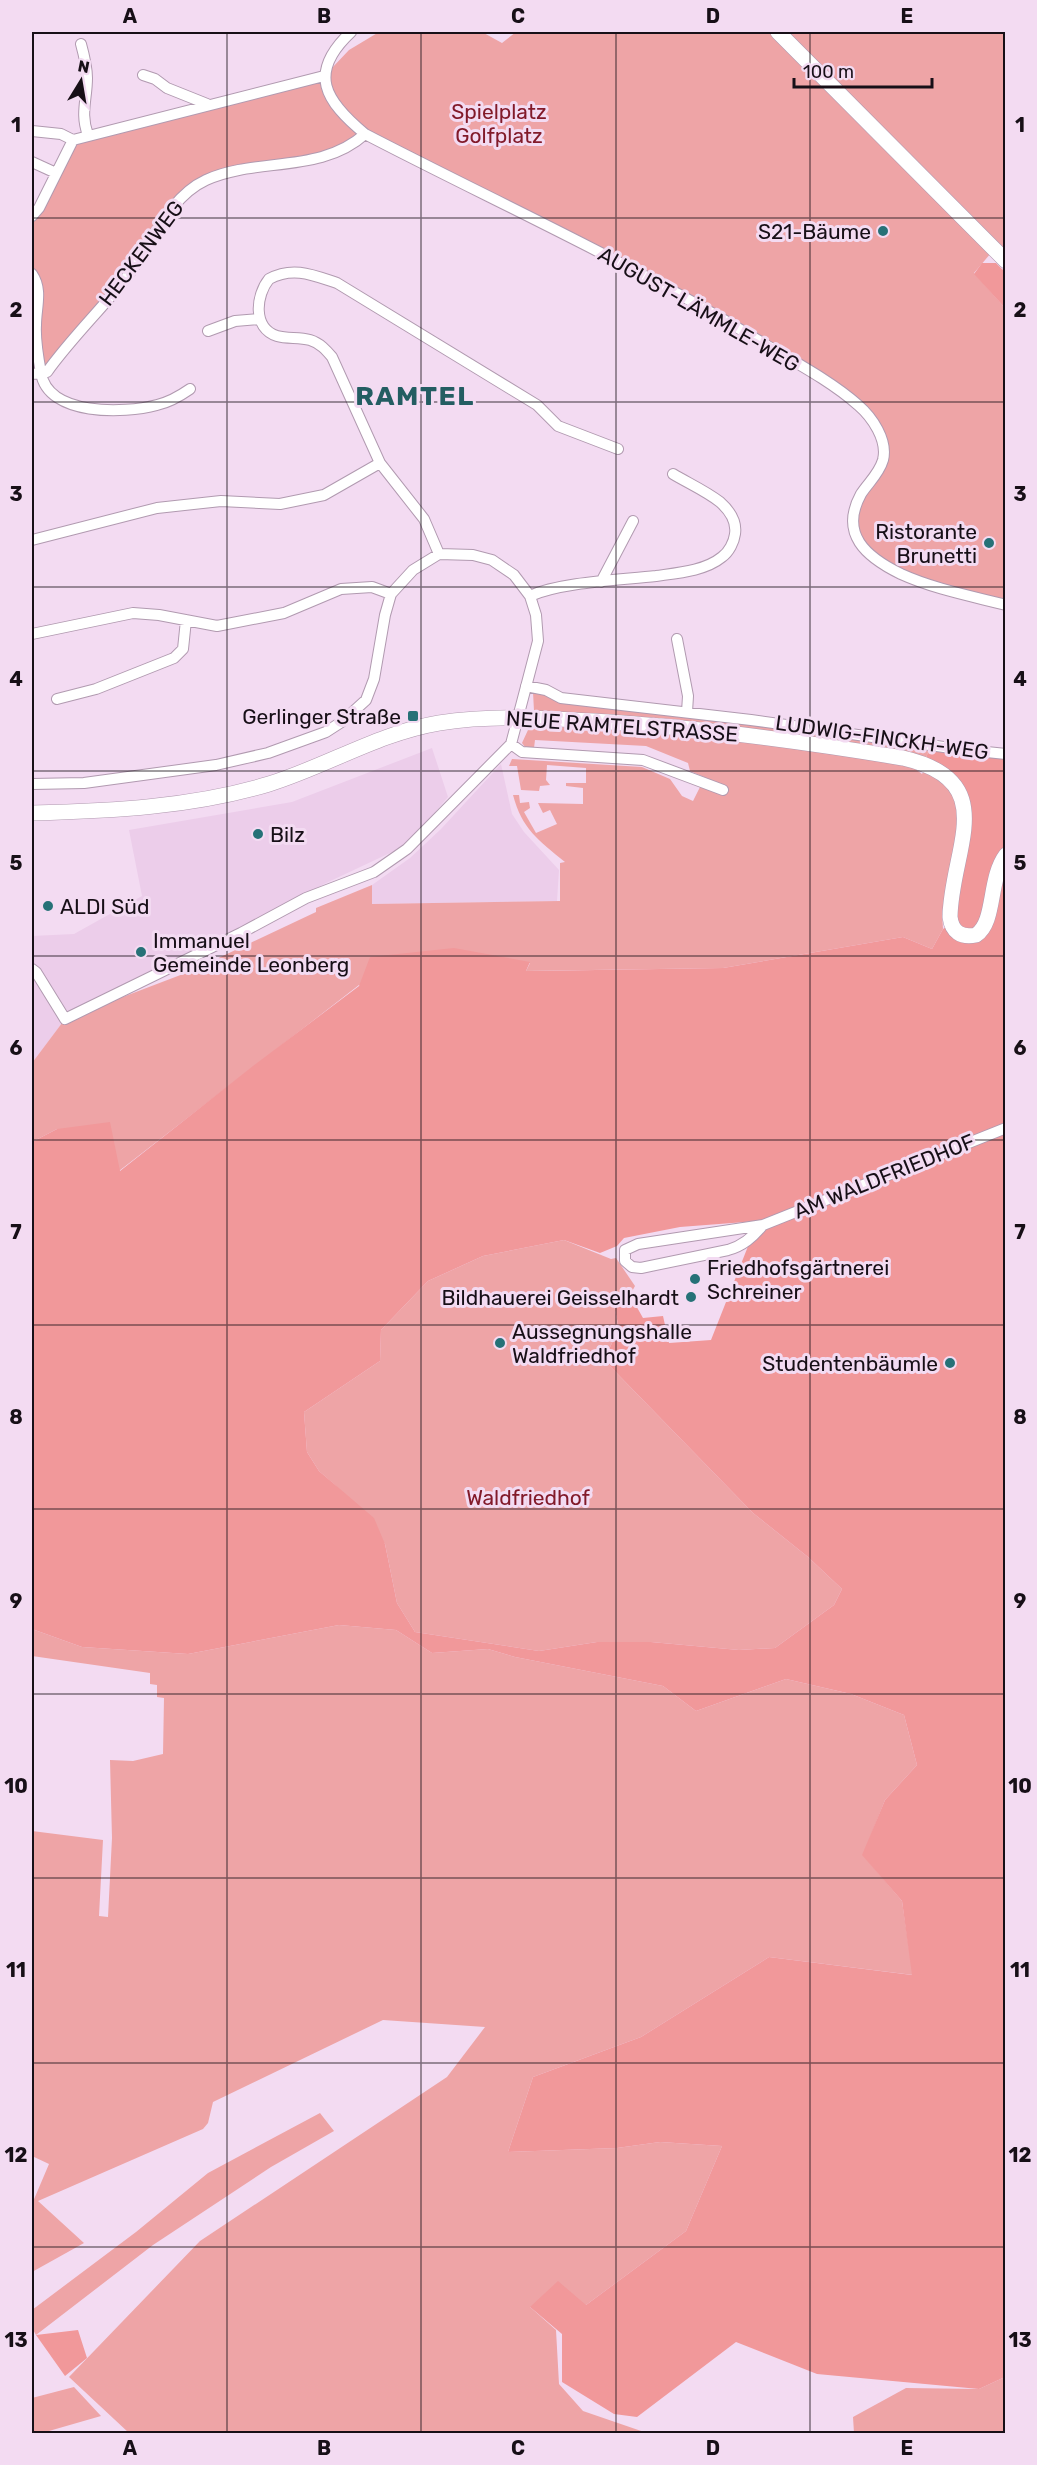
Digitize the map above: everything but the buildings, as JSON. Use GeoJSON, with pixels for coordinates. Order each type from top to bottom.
{"type":"FeatureCollection","features":[{"type":"Feature","properties":{"kind":"main road"},"geometry":{"type":"LineString","coordinates":[[778,32],[1005,261]]}},
{"type":"Feature","properties":{"kind":"main road","name":"NEUE RAMTELSTRASSE"},"geometry":{"type":"LineString","coordinates":[[32,813],[140,807],[222,795],[298,774],[363,745],[413,728],[460,720],[516,717],[611,722],[735,733],[903,758],[930,766],[955,785],[964,807],[963,834],[950,911],[952,928],[961,935],[976,935],[984,929],[988,921],[992,884],[1005,855]]}},
{"type":"Feature","properties":{"kind":"street"},"geometry":{"type":"LineString","coordinates":[[32,216],[39,208],[73,140],[324,76],[334,52],[351,32]]}},
{"type":"Feature","properties":{"kind":"street"},"geometry":{"type":"LineString","coordinates":[[81,44],[87,77],[83,108],[88,135]]}},
{"type":"Feature","properties":{"kind":"street"},"geometry":{"type":"LineString","coordinates":[[143,75],[155,79],[166,88],[207,104]]}},
{"type":"Feature","properties":{"kind":"street","name":"AUGUST-LÄMMLE-WEG"},"geometry":{"type":"LineString","coordinates":[[324,76],[325,88],[339,110],[365,134],[669,289],[842,392],[871,418],[878,430],[884,452],[883,462],[861,495],[853,512],[852,531],[861,544],[876,558],[901,573],[927,584],[1005,605]]}},
{"type":"Feature","properties":{"kind":"street"},"geometry":{"type":"LineString","coordinates":[[32,131],[61,134],[73,140]]}},
{"type":"Feature","properties":{"kind":"street","name":"HECKENWEG"},"geometry":{"type":"LineString","coordinates":[[36,373],[47,372],[128,275],[171,210],[185,194],[202,182],[225,172],[302,162],[355,144],[365,134]]}},
{"type":"Feature","properties":{"kind":"street"},"geometry":{"type":"LineString","coordinates":[[32,162],[56,173]]}},
{"type":"Feature","properties":{"kind":"street"},"geometry":{"type":"LineString","coordinates":[[440,554],[424,519],[380,463],[332,357],[322,346],[310,340],[275,335],[266,329],[260,319],[259,303],[262,288],[269,279],[292,271],[319,277],[360,296],[524,396],[537,405],[558,426],[618,449]]}},
{"type":"Feature","properties":{"kind":"street"},"geometry":{"type":"LineString","coordinates":[[32,274],[38,288],[39,300],[35,326],[36,373],[48,391],[64,403],[81,407],[140,409],[175,399],[190,389]]}},
{"type":"Feature","properties":{"kind":"street"},"geometry":{"type":"LineString","coordinates":[[208,331],[235,321],[260,319]]}},
{"type":"Feature","properties":{"kind":"street"},"geometry":{"type":"LineString","coordinates":[[32,540],[157,508],[221,501],[280,504],[324,495],[380,463]]}},
{"type":"Feature","properties":{"kind":"street"},"geometry":{"type":"LineString","coordinates":[[530,596],[541,591],[681,573],[722,558],[730,548],[735,535],[735,524],[729,511],[711,496],[673,474]]}},
{"type":"Feature","properties":{"kind":"street"},"geometry":{"type":"LineString","coordinates":[[602,582],[633,521]]}},
{"type":"Feature","properties":{"kind":"street"},"geometry":{"type":"LineString","coordinates":[[32,784],[84,783],[216,765],[268,753],[326,732],[343,721],[366,700],[374,679],[385,615],[392,594],[413,570],[440,554],[473,555],[492,560],[513,575],[530,596],[536,615],[538,633],[534,660],[516,717],[511,744],[407,849],[374,872],[306,898],[241,933],[65,1019],[32,969]]}},
{"type":"Feature","properties":{"kind":"street"},"geometry":{"type":"LineString","coordinates":[[32,634],[133,613],[217,626],[237,624],[284,613],[341,589],[372,587],[392,594]]}},
{"type":"Feature","properties":{"kind":"street"},"geometry":{"type":"LineString","coordinates":[[57,699],[96,689],[174,658],[183,650],[186,620]]}},
{"type":"Feature","properties":{"kind":"street"},"geometry":{"type":"LineString","coordinates":[[677,639],[688,696],[687,712]]}},
{"type":"Feature","properties":{"kind":"street","name":"LUDWIG-FINCKH-WEG"},"geometry":{"type":"LineString","coordinates":[[526,686],[546,690],[561,698],[833,730],[1005,754]]}},
{"type":"Feature","properties":{"kind":"street"},"geometry":{"type":"LineString","coordinates":[[511,744],[522,752],[643,760],[723,790]]}},
{"type":"Feature","properties":{"kind":"street","name":"AM WALDFRIEDHOF"},"geometry":{"type":"LineString","coordinates":[[763,1225],[754,1236],[728,1250],[641,1268],[632,1267],[625,1261],[625,1250],[638,1244],[763,1225],[1005,1128]]}},
{"type":"Feature","properties":{"kind":"shaded area"},"geometry":{"type":"Polygon","coordinates":[[[982,263],[996,263],[1005,272],[1005,308],[974,274],[982,263]]]}},
{"type":"Feature","properties":{"kind":"shaded area"},"geometry":{"type":"Polygon","coordinates":[[[432,748],[448,797],[407,845],[324,884],[201,953],[65,1019],[32,1063],[32,936],[74,934],[142,896],[129,830],[292,802],[432,748]]]}},
{"type":"Feature","properties":{"kind":"shaded area"},"geometry":{"type":"Polygon","coordinates":[[[929,749],[1005,757],[1005,2377],[979,2389],[817,2374],[736,2342],[637,2417],[614,2414],[562,2382],[562,2334],[530,2307],[558,2281],[586,2305],[686,2231],[722,2146],[660,2142],[617,2148],[508,2152],[533,2077],[641,2037],[769,1957],[912,1975],[902,1901],[862,1855],[885,1800],[917,1765],[904,1715],[851,1694],[786,1679],[696,1711],[663,1686],[515,1657],[488,1649],[432,1653],[396,1630],[339,1625],[188,1654],[82,1647],[32,1629],[32,1142],[57,1129],[110,1122],[120,1171],[359,986],[370,957],[454,948],[530,962],[526,971],[533,971],[723,968],[903,937],[932,949],[943,929],[958,919],[957,906],[971,809],[966,791],[956,777],[942,766],[926,758],[929,749]],[[758,1221],[680,1227],[624,1238],[617,1246],[600,1253],[564,1240],[483,1256],[428,1281],[381,1330],[380,1361],[304,1412],[307,1452],[319,1471],[374,1518],[385,1544],[397,1603],[415,1632],[539,1651],[597,1642],[651,1642],[739,1650],[775,1648],[834,1605],[842,1589],[808,1557],[753,1513],[604,1360],[619,1328],[613,1301],[630,1295],[643,1318],[663,1316],[669,1343],[711,1340],[758,1221]]]}},
{"type":"Feature","properties":{"kind":"shaded area"},"geometry":{"type":"Polygon","coordinates":[[[501,764],[512,814],[524,832],[559,870],[557,901],[371,904],[372,885],[410,858],[441,829],[501,764]]]}},
{"type":"Feature","properties":{"kind":"shaded area"},"geometry":{"type":"Polygon","coordinates":[[[78,2330],[87,2358],[65,2376],[36,2335],[78,2330]]]}},
{"type":"Feature","properties":{"kind":"green space","name":"Spielplatz Golfplatz"},"geometry":{"type":"Polygon","coordinates":[[[379,32],[482,32],[502,43],[516,32],[769,32],[991,253],[974,273],[1005,308],[1005,605],[901,573],[861,544],[853,512],[884,452],[858,405],[725,321],[365,135],[331,154],[225,172],[185,194],[47,372],[32,374],[32,214],[73,140],[331,69],[349,50],[379,32]]]}},
{"type":"Feature","properties":{"kind":"green space"},"geometry":{"type":"Polygon","coordinates":[[[788,32],[1005,32],[1005,252],[788,32]]]}},
{"type":"Feature","properties":{"kind":"green space"},"geometry":{"type":"Polygon","coordinates":[[[533,692],[929,749],[926,758],[901,753],[534,711],[533,692]]]}},
{"type":"Feature","properties":{"kind":"green space"},"geometry":{"type":"Polygon","coordinates":[[[538,726],[684,733],[910,765],[922,774],[924,771],[940,779],[953,795],[958,816],[952,866],[942,912],[943,929],[932,949],[903,937],[723,968],[526,971],[530,963],[359,985],[119,1171],[57,1129],[32,1142],[32,1063],[65,1019],[191,971],[316,912],[316,908],[372,885],[372,904],[560,901],[560,863],[565,862],[532,833],[521,817],[513,795],[519,795],[520,803],[529,802],[530,808],[524,812],[536,833],[557,824],[550,810],[543,813],[538,803],[583,804],[583,788],[566,786],[566,783],[586,783],[586,768],[547,765],[546,780],[550,785],[540,786],[539,791],[521,790],[517,766],[509,766],[512,759],[642,767],[670,779],[682,796],[693,801],[700,787],[722,794],[725,786],[690,771],[688,763],[646,746],[535,740],[534,748],[525,747],[522,743],[528,730],[538,726]]]}},
{"type":"Feature","properties":{"kind":"green space","name":"Waldfriedhof"},"geometry":{"type":"Polygon","coordinates":[[[564,1240],[611,1259],[616,1258],[635,1286],[630,1295],[613,1301],[619,1328],[604,1360],[753,1513],[808,1557],[842,1589],[834,1605],[775,1648],[739,1650],[651,1642],[597,1642],[539,1651],[415,1632],[397,1603],[385,1544],[335,1485],[319,1471],[307,1452],[304,1412],[380,1361],[381,1330],[428,1281],[483,1256],[564,1240]]]}},
{"type":"Feature","properties":{"kind":"green space"},"geometry":{"type":"Polygon","coordinates":[[[339,1625],[396,1630],[432,1653],[488,1649],[515,1657],[663,1686],[696,1711],[786,1679],[851,1694],[904,1715],[917,1765],[885,1800],[863,1855],[902,1901],[913,1975],[769,1957],[641,2037],[533,2077],[508,2152],[617,2148],[660,2142],[722,2146],[686,2231],[586,2305],[530,2307],[556,2330],[559,2384],[583,2411],[647,2433],[129,2433],[69,2377],[200,2241],[447,2077],[485,2027],[383,2020],[213,2102],[208,2123],[203,2129],[38,2201],[84,2243],[32,2272],[32,2204],[49,2164],[32,2156],[32,1831],[103,1840],[99,1916],[108,1917],[112,1838],[110,1760],[133,1761],[163,1754],[164,1698],[157,1697],[157,1685],[150,1684],[150,1673],[32,1656],[32,1629],[82,1647],[188,1654],[339,1625]]]}},
{"type":"Feature","properties":{"kind":"green space"},"geometry":{"type":"Polygon","coordinates":[[[320,2113],[334,2131],[271,2167],[153,2245],[36,2335],[32,2328],[32,2310],[136,2232],[208,2173],[320,2113]]]}},
{"type":"Feature","properties":{"kind":"green space"},"geometry":{"type":"Polygon","coordinates":[[[1005,2377],[1005,2433],[854,2433],[853,2417],[906,2388],[979,2389],[1005,2377]]]}},
{"type":"Feature","properties":{"kind":"green space"},"geometry":{"type":"Polygon","coordinates":[[[74,2387],[101,2416],[42,2433],[32,2433],[32,2398],[74,2387]]]}},
{"type":"Feature","properties":{"kind":"place","name":"S21-Bäume"},"geometry":{"type":"Point","coordinates":[883,231]}},
{"type":"Feature","properties":{"kind":"place","name":"Ristorante Brunetti"},"geometry":{"type":"Point","coordinates":[989,543]}},
{"type":"Feature","properties":{"kind":"place","name":"Gerlinger Straße"},"geometry":{"type":"Point","coordinates":[413,716]}},
{"type":"Feature","properties":{"kind":"place","name":"Bilz"},"geometry":{"type":"Point","coordinates":[258,834]}},
{"type":"Feature","properties":{"kind":"place","name":"ALDI Süd"},"geometry":{"type":"Point","coordinates":[48,906]}},
{"type":"Feature","properties":{"kind":"place","name":"Immanuel Gemeinde Leonberg"},"geometry":{"type":"Point","coordinates":[141,952]}},
{"type":"Feature","properties":{"kind":"place","name":"Friedhofsgärtnerei Schreiner"},"geometry":{"type":"Point","coordinates":[695,1279]}},
{"type":"Feature","properties":{"kind":"place","name":"Bildhauerei Geisselhardt"},"geometry":{"type":"Point","coordinates":[691,1297]}},
{"type":"Feature","properties":{"kind":"place","name":"Aussegnungshalle Waldfriedhof"},"geometry":{"type":"Point","coordinates":[500,1343]}},
{"type":"Feature","properties":{"kind":"place","name":"Studentenbäumle"},"geometry":{"type":"Point","coordinates":[950,1363]}},
{"type":"Feature","properties":{"kind":"district","name":"RAMTEL"},"geometry":{"type":"Point","coordinates":[415,396]}}]}
